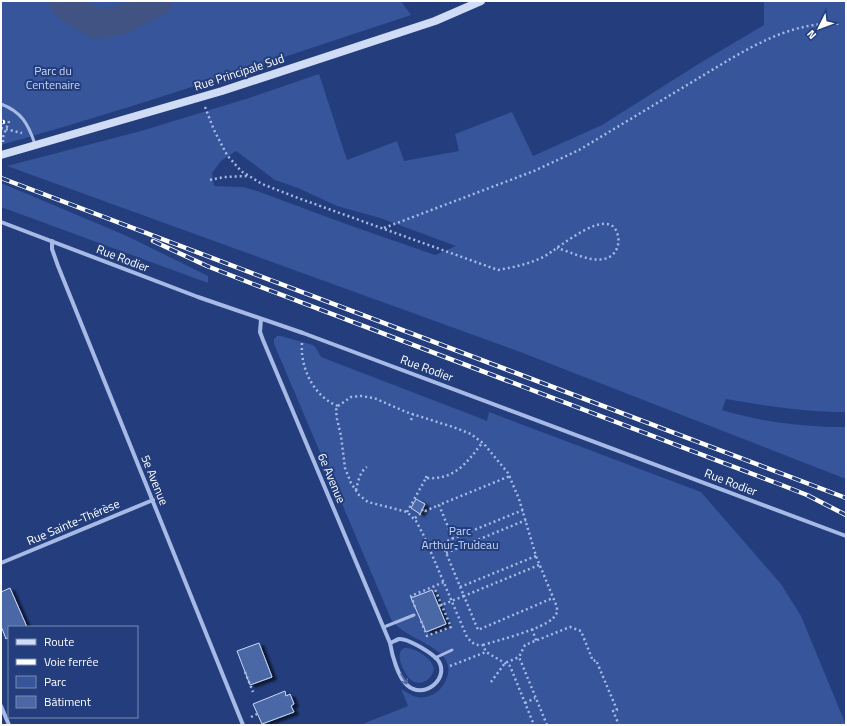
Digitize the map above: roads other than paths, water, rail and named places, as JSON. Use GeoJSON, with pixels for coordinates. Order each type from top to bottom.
{"type":"FeatureCollection","features":[{"type":"Feature","properties":{"kind":"street","name":"Rue Principale Sud"},"geometry":{"type":"LineString","coordinates":[[1,154],[201,97],[435,21],[481,1]]}},
{"type":"Feature","properties":{"kind":"street","name":"Rue Rodier"},"geometry":{"type":"LineString","coordinates":[[1,222],[846,536]]}},
{"type":"Feature","properties":{"kind":"street","name":"5e Avenue"},"geometry":{"type":"LineString","coordinates":[[52,241],[52,249],[58,266],[243,725]]}},
{"type":"Feature","properties":{"kind":"street","name":"6e Avenue"},"geometry":{"type":"LineString","coordinates":[[261,319],[260,332],[263,340],[384,627],[390,643],[392,655],[407,685],[412,689],[420,690],[427,690],[433,686],[438,681],[441,669],[441,666],[435,658]]}},
{"type":"Feature","properties":{"kind":"street","name":"Rue Sainte-Thérèse"},"geometry":{"type":"LineString","coordinates":[[1,564],[153,500]]}},
{"type":"Feature","properties":{"kind":"street"},"geometry":{"type":"LineString","coordinates":[[390,643],[400,639],[404,640],[422,648],[435,658]]}},
{"type":"Feature","properties":{"kind":"street"},"geometry":{"type":"LineString","coordinates":[[1,706],[9,725]]}},
{"type":"Feature","properties":{"kind":"lane"},"geometry":{"type":"LineString","coordinates":[[1,104],[16,112],[23,118],[31,132],[35,144]]}},
{"type":"Feature","properties":{"kind":"lane"},"geometry":{"type":"LineString","coordinates":[[384,627],[414,615]]}},
{"type":"Feature","properties":{"kind":"lane"},"geometry":{"type":"LineString","coordinates":[[435,658],[452,650]]}},
{"type":"Feature","properties":{"kind":"waterway"},"geometry":{"type":"LineString","coordinates":[[63,1],[68,7],[96,24],[122,20],[158,1]]}},
{"type":"Feature","properties":{"kind":"railway"},"geometry":{"type":"LineString","coordinates":[[1,178],[846,498]]}},
{"type":"Feature","properties":{"kind":"railway"},"geometry":{"type":"LineString","coordinates":[[153,241],[207,266],[253,284],[807,495],[846,515]]}},
{"type":"Feature","properties":{"kind":"park label","name":"Parc du Centenaire"},"geometry":{"type":"Point","coordinates":[53,77]}},
{"type":"Feature","properties":{"kind":"park label","name":"Parc Arthur-Trudeau"},"geometry":{"type":"Point","coordinates":[460,537]}}]}
